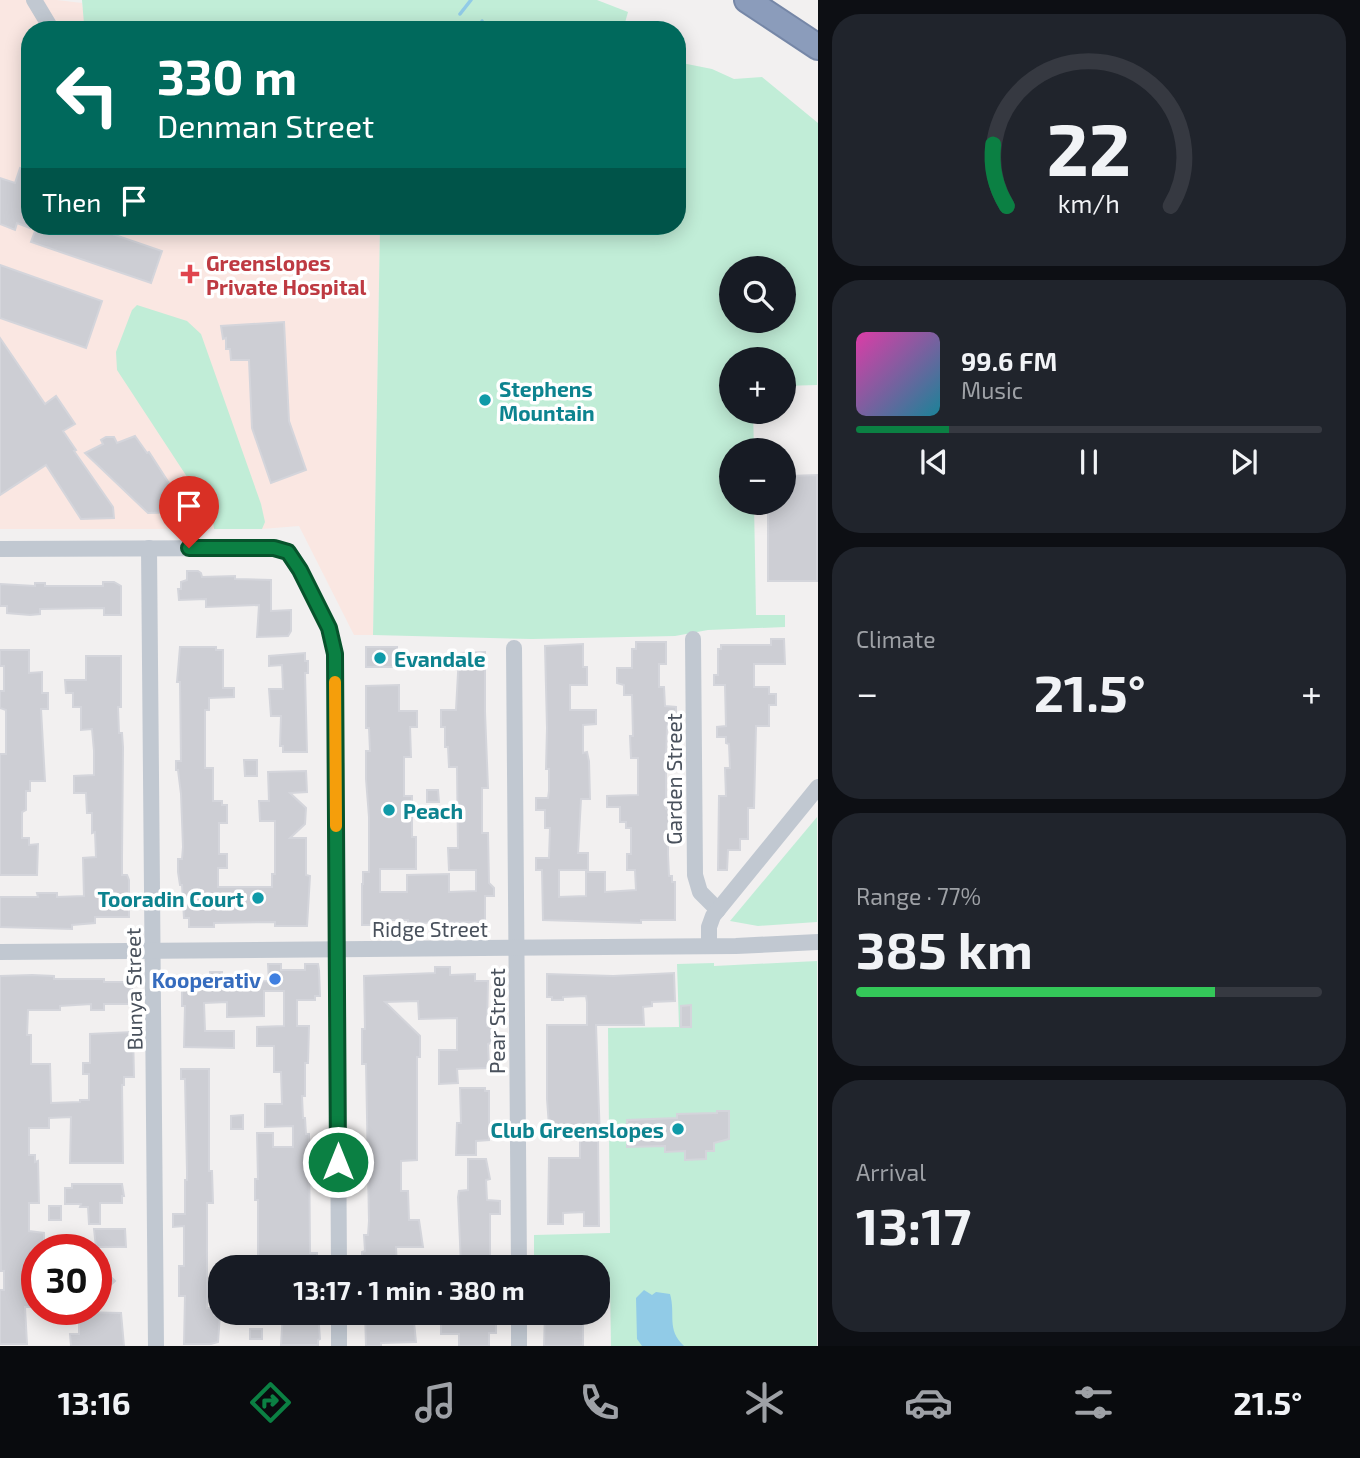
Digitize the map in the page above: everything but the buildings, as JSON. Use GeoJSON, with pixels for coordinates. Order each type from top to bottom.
{"type":"FeatureCollection","features":[{"type":"Feature","properties":{"kind":"highway"},"geometry":{"type":"LineString","coordinates":[[747,0],[817,47]]}},
{"type":"Feature","properties":{"kind":"street"},"geometry":{"type":"LineString","coordinates":[[34,0],[47,21]]}},
{"type":"Feature","properties":{"kind":"street","name":"Bunya Street"},"geometry":{"type":"LineString","coordinates":[[149,548],[156,1346]]}},
{"type":"Feature","properties":{"kind":"street"},"geometry":{"type":"LineString","coordinates":[[0,549],[278,548],[291,555],[329,628],[334,645],[339,1255]]}},
{"type":"Feature","properties":{"kind":"street","name":"Garden Street"},"geometry":{"type":"LineString","coordinates":[[693,639],[695,875],[699,892],[718,910]]}},
{"type":"Feature","properties":{"kind":"street","name":"Pear Street"},"geometry":{"type":"LineString","coordinates":[[514,648],[519,1255]]}},
{"type":"Feature","properties":{"kind":"street"},"geometry":{"type":"LineString","coordinates":[[709,946],[710,922],[718,910],[817,787]]}},
{"type":"Feature","properties":{"kind":"street","name":"Ridge Street"},"geometry":{"type":"LineString","coordinates":[[0,952],[709,946],[817,942]]}},
{"type":"Feature","properties":{"kind":"street"},"geometry":{"type":"LineString","coordinates":[[339,1325],[340,1346]]}},
{"type":"Feature","properties":{"kind":"street"},"geometry":{"type":"LineString","coordinates":[[519,1325],[519,1346]]}},
{"type":"Feature","properties":{"kind":"shaded area","name":"Greenslopes Private Hospital"},"geometry":{"type":"Polygon","coordinates":[[[0,0],[82,3],[85,21],[21,21],[21,235],[380,235],[373,635],[354,635],[299,526],[262,529],[0,529],[0,0]]]}},
{"type":"Feature","properties":{"kind":"green space"},"geometry":{"type":"Polygon","coordinates":[[[82,0],[597,0],[628,12],[626,21],[84,21],[82,0]]]}},
{"type":"Feature","properties":{"kind":"green space"},"geometry":{"type":"Polygon","coordinates":[[[686,64],[712,69],[734,79],[762,77],[818,123],[817,385],[796,386],[796,347],[719,347],[719,424],[753,424],[754,438],[719,438],[719,515],[754,515],[756,615],[785,615],[785,627],[708,630],[675,636],[532,639],[373,635],[380,235],[686,235],[686,64]]]}},
{"type":"Feature","properties":{"kind":"green space"},"geometry":{"type":"Polygon","coordinates":[[[137,305],[187,321],[201,334],[261,504],[265,522],[262,529],[214,529],[212,515],[117,370],[116,352],[132,310],[137,305]]]}},
{"type":"Feature","properties":{"kind":"green space"},"geometry":{"type":"Polygon","coordinates":[[[817,817],[817,922],[758,926],[730,921],[817,817]]]}},
{"type":"Feature","properties":{"kind":"green space"},"geometry":{"type":"Polygon","coordinates":[[[817,961],[817,1346],[611,1346],[610,1255],[534,1255],[534,1235],[610,1233],[608,1028],[679,1027],[677,964],[714,963],[714,966],[817,961]]]}},
{"type":"Feature","properties":{"kind":"water"},"geometry":{"type":"Polygon","coordinates":[[[644,1290],[652,1295],[656,1292],[670,1294],[673,1328],[684,1346],[642,1346],[637,1339],[636,1298],[644,1290]]]}},
{"type":"Feature","properties":{"kind":"waterway"},"geometry":{"type":"LineString","coordinates":[[460,14],[471,0]]}},
{"type":"Feature","properties":{"kind":"slow traffic"},"geometry":{"type":"LineString","coordinates":[[335,682],[336,826]]}},
{"type":"Feature","properties":{"kind":"place","name":"Greenslopes Private Hospital"},"geometry":{"type":"Point","coordinates":[190,274]}},
{"type":"Feature","properties":{"kind":"place","name":"Stephens Mountain"},"geometry":{"type":"Point","coordinates":[485,400]}},
{"type":"Feature","properties":{"kind":"place","name":"Evandale"},"geometry":{"type":"Point","coordinates":[380,658]}},
{"type":"Feature","properties":{"kind":"place","name":"Peach"},"geometry":{"type":"Point","coordinates":[389,810]}},
{"type":"Feature","properties":{"kind":"place","name":"Tooradin Court"},"geometry":{"type":"Point","coordinates":[258,898]}},
{"type":"Feature","properties":{"kind":"place","name":"Kooperativ"},"geometry":{"type":"Point","coordinates":[275,979]}},
{"type":"Feature","properties":{"kind":"place","name":"Club Greenslopes"},"geometry":{"type":"Point","coordinates":[678,1129]}},
{"type":"Feature","properties":{"kind":"route"},"geometry":{"type":"LineString","coordinates":[[189,548],[274,548],[288,552],[300,570],[333,637],[338,1162]]}}]}
